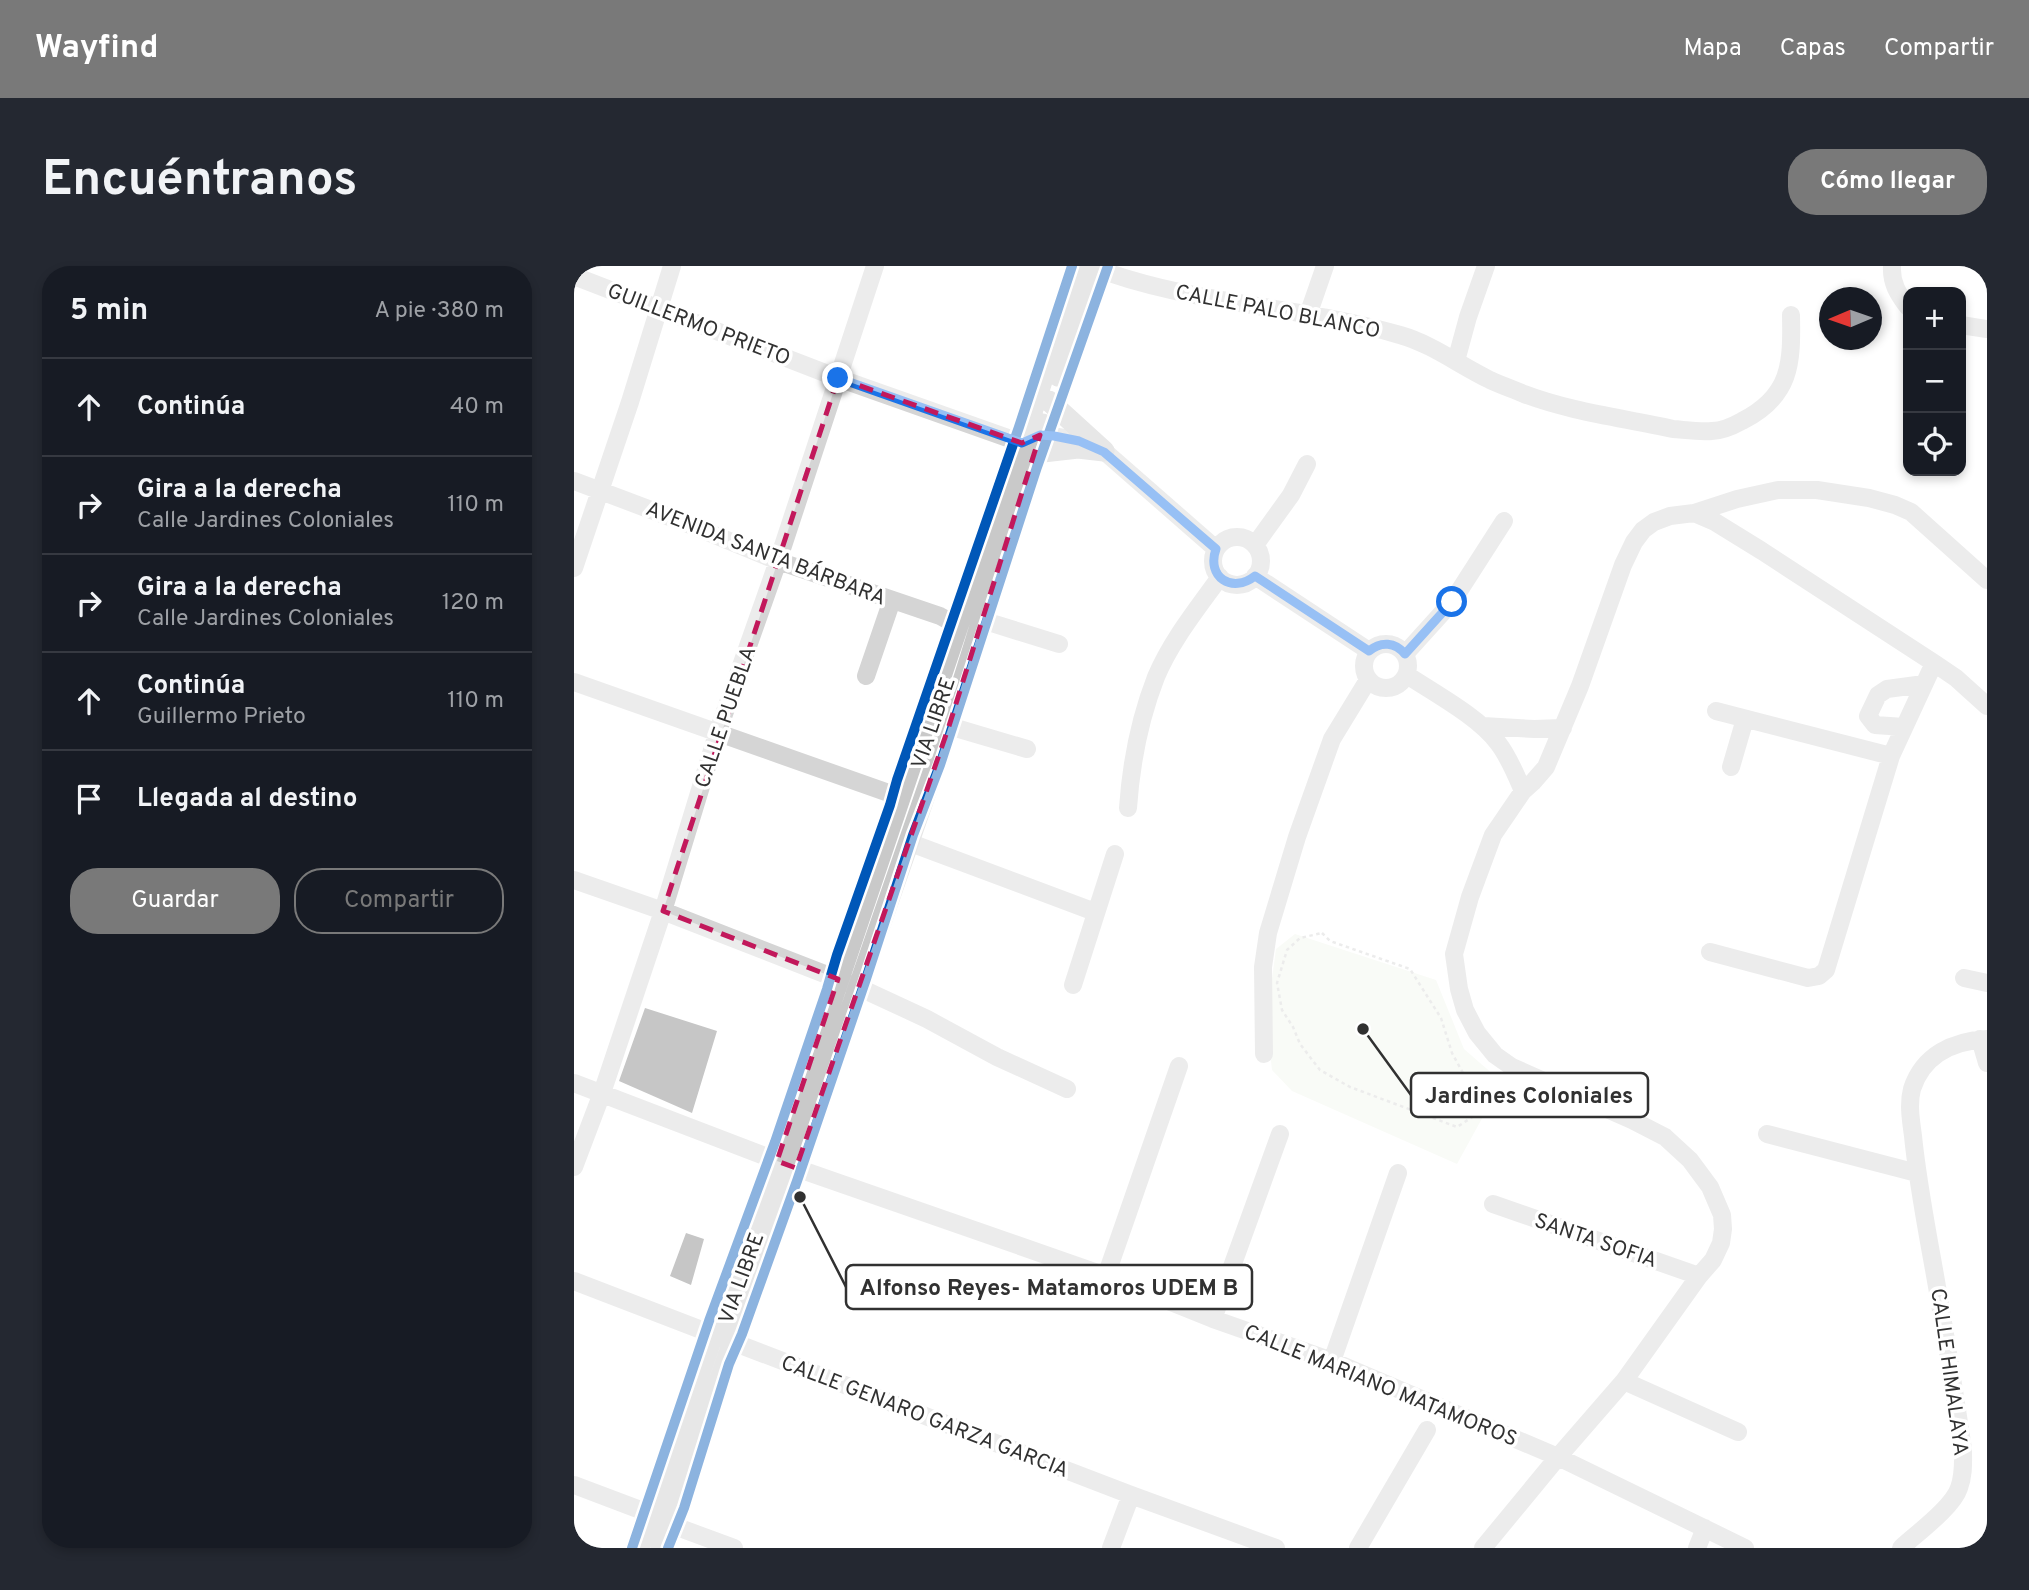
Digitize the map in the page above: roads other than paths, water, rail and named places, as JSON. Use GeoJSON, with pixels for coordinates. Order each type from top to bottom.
{"type":"FeatureCollection","features":[{"type":"Feature","properties":{"kind":"main road"},"geometry":{"type":"LineString","coordinates":[[639,1548],[660,1519],[787,1165],[848,983],[900,797],[958,626],[1049,401],[1090,267]]}},
{"type":"Feature","properties":{"kind":"main road"},"geometry":{"type":"LineString","coordinates":[[848,983],[908,842],[949,726],[1032,444],[1090,267]]}},
{"type":"Feature","properties":{"kind":"main road"},"geometry":{"type":"LineString","coordinates":[[1049,401],[1104,452]]}},
{"type":"Feature","properties":{"kind":"main road"},"geometry":{"type":"LineString","coordinates":[[1032,444],[1104,452]]}},
{"type":"Feature","properties":{"kind":"main road"},"geometry":{"type":"LineString","coordinates":[[949,726],[948,697],[958,642],[958,626]]}},
{"type":"Feature","properties":{"kind":"main road"},"geometry":{"type":"LineString","coordinates":[[660,1519],[661,1548]]}},
{"type":"Feature","properties":{"kind":"street"},"geometry":{"type":"LineString","coordinates":[[574,568],[672,266]]}},
{"type":"Feature","properties":{"kind":"street","name":"CALLE PUEBLA"},"geometry":{"type":"LineString","coordinates":[[574,1167],[602,1093],[663,911],[717,734],[778,561],[875,266]]}},
{"type":"Feature","properties":{"kind":"street"},"geometry":{"type":"LineString","coordinates":[[1308,315],[1325,266]]}},
{"type":"Feature","properties":{"kind":"street"},"geometry":{"type":"LineString","coordinates":[[1456,361],[1486,266]]}},
{"type":"Feature","properties":{"kind":"street"},"geometry":{"type":"LineString","coordinates":[[1892,266],[1894,285],[1903,300]]}},
{"type":"Feature","properties":{"kind":"street","name":"CALLE PALO BLANCO"},"geometry":{"type":"LineString","coordinates":[[1090,267],[1176,292],[1402,335],[1490,380],[1549,403],[1673,429],[1713,432],[1752,416],[1781,389],[1790,359],[1791,315]]}},
{"type":"Feature","properties":{"kind":"street","name":"GUILLERMO PRIETO"},"geometry":{"type":"LineString","coordinates":[[574,276],[838,378],[1032,444]]}},
{"type":"Feature","properties":{"kind":"street"},"geometry":{"type":"LineString","coordinates":[[1966,326],[1987,330]]}},
{"type":"Feature","properties":{"kind":"street"},"geometry":{"type":"LineString","coordinates":[[1104,452],[1216,549]]}},
{"type":"Feature","properties":{"kind":"street"},"geometry":{"type":"LineString","coordinates":[[1255,545],[1291,495],[1307,464]]}},
{"type":"Feature","properties":{"kind":"street","name":"AVENIDA SANTA BÁRBARA"},"geometry":{"type":"LineString","coordinates":[[574,481],[778,561],[940,617],[958,626]]}},
{"type":"Feature","properties":{"kind":"street"},"geometry":{"type":"LineString","coordinates":[[1483,1548],[1624,1381],[1713,1260],[1721,1243],[1722,1214],[1710,1186],[1690,1160],[1665,1137],[1512,1068],[1495,1055],[1477,1032],[1465,1010],[1455,965],[1454,954],[1470,897],[1493,835],[1523,791],[1546,767],[1634,542],[1643,530],[1654,522],[1670,516],[1695,513],[1737,499],[1778,490],[1817,490],[1869,498],[1911,512],[1987,580]]}},
{"type":"Feature","properties":{"kind":"street"},"geometry":{"type":"LineString","coordinates":[[1695,513],[1762,551],[1934,663],[1956,678],[1987,706]]}},
{"type":"Feature","properties":{"kind":"street"},"geometry":{"type":"LineString","coordinates":[[1405,654],[1452,602],[1504,521]]}},
{"type":"Feature","properties":{"kind":"street"},"geometry":{"type":"LineString","coordinates":[[1238,537],[1255,545],[1260,563],[1255,576],[1238,584],[1228,583],[1220,577],[1213,564],[1216,549],[1221,542],[1238,537]]}},
{"type":"Feature","properties":{"kind":"street"},"geometry":{"type":"LineString","coordinates":[[1255,576],[1369,651]]}},
{"type":"Feature","properties":{"kind":"street"},"geometry":{"type":"LineString","coordinates":[[1128,808],[1131,771],[1157,676],[1181,632],[1220,577]]}},
{"type":"Feature","properties":{"kind":"street"},"geometry":{"type":"LineString","coordinates":[[866,676],[892,600]]}},
{"type":"Feature","properties":{"kind":"street"},"geometry":{"type":"LineString","coordinates":[[982,620],[1059,644]]}},
{"type":"Feature","properties":{"kind":"street"},"geometry":{"type":"LineString","coordinates":[[1388,643],[1405,654],[1407,675],[1401,682],[1384,689],[1368,680],[1363,665],[1369,651],[1374,647],[1388,643]]}},
{"type":"Feature","properties":{"kind":"street"},"geometry":{"type":"LineString","coordinates":[[1710,952],[1808,978],[1819,976],[1826,970],[1891,755],[1934,663]]}},
{"type":"Feature","properties":{"kind":"street"},"geometry":{"type":"LineString","coordinates":[[1407,675],[1483,726],[1497,741],[1523,791]]}},
{"type":"Feature","properties":{"kind":"street"},"geometry":{"type":"LineString","coordinates":[[1264,1054],[1264,967],[1268,933],[1297,837],[1332,739],[1368,680]]}},
{"type":"Feature","properties":{"kind":"street"},"geometry":{"type":"LineString","coordinates":[[574,682],[900,797]]}},
{"type":"Feature","properties":{"kind":"street"},"geometry":{"type":"LineString","coordinates":[[1904,727],[1875,725],[1868,716],[1878,695],[1887,689],[1924,684]]}},
{"type":"Feature","properties":{"kind":"street"},"geometry":{"type":"LineString","coordinates":[[1716,711],[1891,755]]}},
{"type":"Feature","properties":{"kind":"street"},"geometry":{"type":"LineString","coordinates":[[1731,767],[1745,719]]}},
{"type":"Feature","properties":{"kind":"street"},"geometry":{"type":"LineString","coordinates":[[949,726],[1027,750]]}},
{"type":"Feature","properties":{"kind":"street"},"geometry":{"type":"LineString","coordinates":[[1483,726],[1563,728]]}},
{"type":"Feature","properties":{"kind":"street"},"geometry":{"type":"LineString","coordinates":[[908,842],[1095,912]]}},
{"type":"Feature","properties":{"kind":"street"},"geometry":{"type":"LineString","coordinates":[[1073,985],[1115,854]]}},
{"type":"Feature","properties":{"kind":"street"},"geometry":{"type":"LineString","coordinates":[[574,880],[663,911],[848,983],[928,1019],[997,1057],[1067,1089]]}},
{"type":"Feature","properties":{"kind":"street"},"geometry":{"type":"LineString","coordinates":[[1964,978],[1987,983]]}},
{"type":"Feature","properties":{"kind":"street"},"geometry":{"type":"LineString","coordinates":[[1984,1039],[1987,1063]]}},
{"type":"Feature","properties":{"kind":"street","name":"CALLE HIMALAYA"},"geometry":{"type":"LineString","coordinates":[[1900,1548],[1951,1502],[1959,1490],[1964,1469],[1957,1410],[1917,1173],[1910,1107],[1912,1091],[1916,1078],[1934,1055],[1952,1045],[1984,1039]]}},
{"type":"Feature","properties":{"kind":"street"},"geometry":{"type":"LineString","coordinates":[[1106,1276],[1179,1066]]}},
{"type":"Feature","properties":{"kind":"street","name":"CALLE MARIANO MATAMOROS"},"geometry":{"type":"LineString","coordinates":[[574,1083],[787,1165],[1106,1276],[1213,1319],[1332,1361],[1558,1457],[1745,1548]]}},
{"type":"Feature","properties":{"kind":"street"},"geometry":{"type":"LineString","coordinates":[[1213,1319],[1280,1134]]}},
{"type":"Feature","properties":{"kind":"street"},"geometry":{"type":"LineString","coordinates":[[1768,1134],[1917,1173]]}},
{"type":"Feature","properties":{"kind":"street"},"geometry":{"type":"LineString","coordinates":[[1332,1361],[1398,1173]]}},
{"type":"Feature","properties":{"kind":"street","name":"SANTA SOFIA"},"geometry":{"type":"LineString","coordinates":[[1493,1204],[1699,1276]]}},
{"type":"Feature","properties":{"kind":"street","name":"CALLE GENARO GARZA GARCIA"},"geometry":{"type":"LineString","coordinates":[[574,1281],[1255,1544],[1276,1548]]}},
{"type":"Feature","properties":{"kind":"street"},"geometry":{"type":"LineString","coordinates":[[1624,1381],[1738,1432]]}},
{"type":"Feature","properties":{"kind":"street"},"geometry":{"type":"LineString","coordinates":[[1358,1548],[1427,1430]]}},
{"type":"Feature","properties":{"kind":"street"},"geometry":{"type":"LineString","coordinates":[[574,1485],[734,1548]]}},
{"type":"Feature","properties":{"kind":"street"},"geometry":{"type":"LineString","coordinates":[[1111,1548],[1131,1495]]}},
{"type":"Feature","properties":{"kind":"street"},"geometry":{"type":"LineString","coordinates":[[1697,1548],[1705,1528]]}},
{"type":"Feature","properties":{"kind":"place","name":"Jardines Coloniales"},"geometry":{"type":"Point","coordinates":[1363,1029]}},
{"type":"Feature","properties":{"kind":"place","name":"Alfonso Reyes- Matamoros UDEM B"},"geometry":{"type":"Point","coordinates":[800,1197]}}]}
